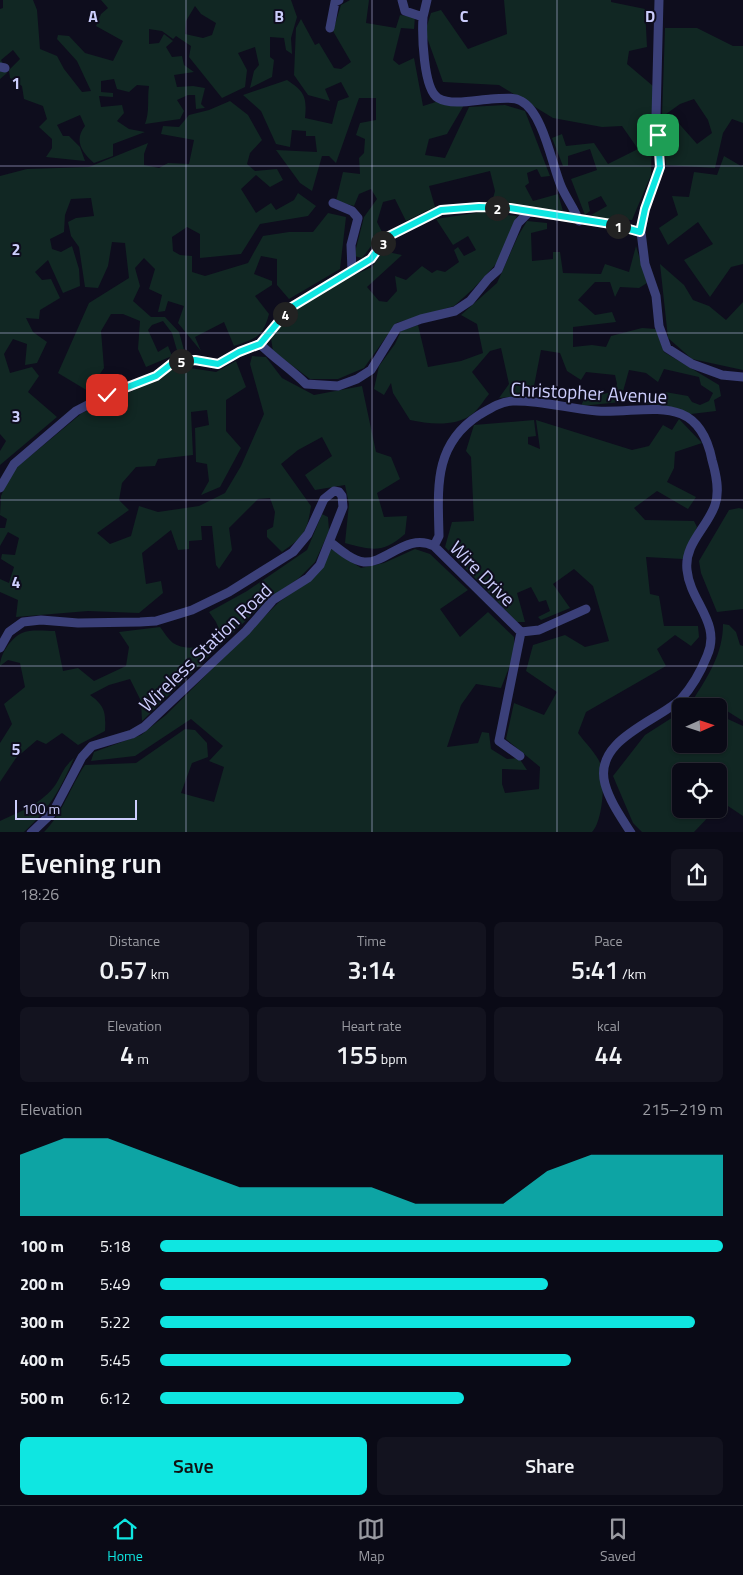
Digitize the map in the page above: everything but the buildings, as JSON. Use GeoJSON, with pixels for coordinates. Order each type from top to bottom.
{"type":"FeatureCollection","features":[{"type":"Feature","properties":{"kind":"street"},"geometry":{"type":"LineString","coordinates":[[330,28],[334,2],[339,0]]}},
{"type":"Feature","properties":{"kind":"street"},"geometry":{"type":"LineString","coordinates":[[402,0],[405,11],[423,16]]}},
{"type":"Feature","properties":{"kind":"street"},"geometry":{"type":"LineString","coordinates":[[427,0],[423,16],[423,44],[432,92],[438,98],[453,101],[513,98],[522,101],[532,111],[539,123],[562,188],[578,220]]}},
{"type":"Feature","properties":{"kind":"street"},"geometry":{"type":"LineString","coordinates":[[659,0],[656,117],[660,167],[645,209],[640,232],[645,264],[656,296],[659,326],[667,348],[692,364],[722,375],[743,377]]}},
{"type":"Feature","properties":{"kind":"street"},"geometry":{"type":"LineString","coordinates":[[333,203],[352,211],[358,218],[351,245],[352,271]]}},
{"type":"Feature","properties":{"kind":"street"},"geometry":{"type":"LineString","coordinates":[[0,488],[14,464],[76,411],[107,395],[156,376],[175,361],[195,360],[218,364],[239,352],[260,344],[290,308],[371,259],[387,237],[441,210],[479,207],[530,211],[611,224],[640,232]]}},
{"type":"Feature","properties":{"kind":"street"},"geometry":{"type":"LineString","coordinates":[[260,344],[275,360],[288,366],[306,384],[338,386],[357,379],[371,370],[396,328],[421,319],[455,311],[470,301],[498,270],[518,223],[530,211]]}},
{"type":"Feature","properties":{"kind":"street","name":"Christopher Avenue"},"geometry":{"type":"LineString","coordinates":[[434,546],[439,536],[441,461],[457,434],[474,418],[498,404],[511,401],[536,402],[571,410],[606,412],[658,408],[690,419],[704,435],[711,450],[717,496],[709,517],[689,552],[687,570],[699,604],[705,612],[712,631],[710,650],[698,677],[680,699],[628,735],[610,752],[606,763],[604,783],[614,807],[631,832]]}},
{"type":"Feature","properties":{"kind":"street","name":"Wireless Station Road"},"geometry":{"type":"LineString","coordinates":[[0,648],[9,632],[23,622],[40,620],[78,623],[156,621],[192,610],[229,592],[293,552],[308,534],[324,499],[334,491],[339,492],[344,501],[320,565],[308,578],[273,600],[246,631],[164,710],[132,734],[92,746],[82,757],[53,812],[31,832]]}},
{"type":"Feature","properties":{"kind":"street","name":"Wire Drive"},"geometry":{"type":"LineString","coordinates":[[330,542],[343,553],[363,562],[379,559],[398,547],[426,542],[434,546],[521,632],[539,630],[586,609]]}},
{"type":"Feature","properties":{"kind":"street"},"geometry":{"type":"LineString","coordinates":[[520,756],[499,741],[521,632]]}},
{"type":"Feature","properties":{"kind":"green space"},"geometry":{"type":"Polygon","coordinates":[[[3,0],[33,0],[37,10],[40,49],[57,56],[64,69],[82,92],[91,91],[77,61],[57,39],[58,35],[69,36],[85,53],[113,61],[123,41],[96,26],[101,14],[108,8],[101,0],[291,0],[297,17],[291,38],[292,54],[286,50],[284,38],[270,37],[270,57],[274,60],[272,77],[250,88],[254,71],[259,65],[255,47],[238,53],[247,70],[245,87],[222,98],[189,57],[191,46],[176,36],[173,39],[162,31],[149,29],[149,44],[159,43],[164,34],[173,41],[166,47],[172,57],[182,56],[184,65],[194,72],[174,75],[177,87],[193,86],[205,88],[201,104],[205,108],[196,109],[195,95],[188,95],[177,100],[184,111],[180,119],[145,124],[149,86],[137,85],[129,92],[117,89],[114,79],[101,81],[101,92],[113,93],[113,97],[99,96],[101,107],[122,105],[124,113],[117,121],[129,129],[145,132],[113,144],[113,156],[94,163],[80,146],[80,136],[85,126],[80,115],[57,125],[63,136],[69,136],[80,147],[85,161],[46,157],[52,148],[52,139],[39,127],[47,119],[43,106],[24,99],[22,86],[10,78],[9,70],[20,59],[13,50],[1,60],[7,73],[0,79],[0,9],[3,8],[3,0]],[[195,6],[186,21],[185,34],[203,38],[212,35],[216,23],[201,14],[195,6]]]}},
{"type":"Feature","properties":{"kind":"green space"},"geometry":{"type":"Polygon","coordinates":[[[350,0],[369,0],[366,23],[396,28],[400,15],[415,17],[414,29],[401,28],[393,60],[399,65],[414,58],[423,106],[439,101],[464,105],[447,134],[429,139],[425,155],[445,158],[469,107],[505,105],[525,111],[550,176],[541,177],[537,169],[527,173],[529,183],[525,186],[533,201],[558,194],[563,211],[492,202],[495,191],[490,171],[429,186],[435,207],[406,221],[395,199],[383,202],[377,222],[382,232],[362,258],[354,256],[364,217],[377,199],[371,189],[359,194],[354,206],[336,201],[343,172],[360,174],[359,158],[364,153],[365,139],[356,135],[360,123],[376,120],[376,98],[359,98],[336,163],[329,156],[322,156],[312,191],[300,183],[276,150],[317,152],[315,136],[306,136],[306,131],[292,130],[290,147],[276,144],[261,111],[243,95],[287,80],[298,88],[304,96],[306,105],[305,118],[332,124],[338,101],[349,97],[341,82],[325,89],[330,101],[308,95],[294,75],[296,28],[301,19],[315,45],[319,43],[334,68],[341,69],[351,62],[333,31],[341,5],[350,0]]]}},
{"type":"Feature","properties":{"kind":"green space"},"geometry":{"type":"Polygon","coordinates":[[[504,0],[611,0],[611,2],[645,9],[647,47],[629,51],[627,64],[653,86],[651,175],[632,220],[604,219],[591,215],[607,206],[601,196],[588,202],[590,211],[585,215],[571,179],[597,170],[590,149],[568,156],[568,166],[563,166],[552,138],[562,134],[566,146],[594,143],[608,164],[638,149],[622,126],[602,127],[553,118],[499,85],[443,82],[425,32],[431,13],[441,10],[468,49],[507,34],[504,0]]]}},
{"type":"Feature","properties":{"kind":"green space"},"geometry":{"type":"Polygon","coordinates":[[[665,28],[697,28],[733,46],[743,46],[743,123],[732,119],[723,133],[715,168],[666,165],[662,125],[674,118],[697,144],[712,133],[708,120],[694,99],[680,104],[662,117],[665,28]]]}},
{"type":"Feature","properties":{"kind":"green space"},"geometry":{"type":"Polygon","coordinates":[[[230,101],[248,115],[262,140],[250,153],[247,164],[255,171],[277,169],[283,180],[270,187],[256,175],[241,189],[256,213],[271,203],[276,210],[294,200],[298,193],[316,206],[308,216],[260,224],[241,254],[200,258],[200,234],[187,227],[172,237],[173,251],[180,255],[192,256],[192,272],[205,276],[248,263],[263,236],[289,232],[313,232],[328,213],[346,217],[340,269],[289,299],[277,285],[277,259],[261,256],[254,274],[272,281],[272,285],[255,296],[269,314],[264,328],[253,339],[234,346],[224,322],[195,337],[201,351],[178,323],[184,306],[168,301],[165,311],[158,312],[162,295],[149,289],[155,269],[144,258],[135,268],[140,286],[133,301],[151,317],[165,317],[179,332],[184,350],[178,354],[172,333],[163,321],[152,325],[148,330],[158,352],[168,346],[172,356],[146,367],[138,349],[140,321],[123,314],[111,314],[101,331],[104,368],[88,391],[58,373],[89,303],[129,278],[125,243],[112,242],[108,266],[98,288],[85,287],[79,247],[71,236],[68,222],[76,218],[94,216],[91,198],[71,199],[65,215],[64,232],[50,239],[52,249],[61,252],[72,246],[79,269],[80,286],[63,293],[48,260],[35,272],[42,280],[51,279],[60,298],[40,310],[39,319],[26,318],[33,332],[47,342],[37,363],[25,365],[27,344],[13,339],[4,354],[10,373],[32,367],[39,376],[28,392],[57,417],[0,465],[0,451],[6,441],[0,434],[0,176],[27,169],[89,167],[148,143],[144,154],[144,165],[159,168],[168,163],[189,164],[194,140],[161,134],[163,126],[179,127],[189,115],[209,110],[230,101]]]}},
{"type":"Feature","properties":{"kind":"green space"},"geometry":{"type":"Polygon","coordinates":[[[724,156],[741,166],[743,165],[743,264],[731,267],[710,297],[684,260],[713,244],[698,222],[668,245],[659,228],[678,215],[672,196],[689,197],[694,172],[717,175],[724,156]]]}},
{"type":"Feature","properties":{"kind":"green space"},"geometry":{"type":"Polygon","coordinates":[[[482,212],[517,216],[497,263],[454,306],[396,323],[364,368],[338,379],[310,379],[273,351],[271,338],[294,309],[330,286],[372,267],[383,251],[402,255],[367,287],[379,301],[387,302],[397,291],[395,276],[406,280],[422,266],[432,273],[437,270],[445,272],[459,262],[454,250],[458,247],[464,256],[476,250],[468,236],[453,245],[436,219],[482,212]]]}},
{"type":"Feature","properties":{"kind":"green space"},"geometry":{"type":"Polygon","coordinates":[[[527,221],[547,223],[547,229],[531,233],[532,261],[553,259],[553,252],[560,252],[563,273],[601,274],[605,264],[629,272],[636,246],[647,283],[639,288],[620,287],[615,297],[610,282],[595,282],[578,300],[595,315],[612,312],[616,322],[573,327],[573,347],[592,345],[606,347],[611,336],[642,328],[656,329],[664,352],[719,385],[721,396],[714,400],[716,411],[691,414],[648,404],[642,400],[647,398],[664,401],[665,392],[688,396],[692,402],[700,405],[709,401],[713,393],[701,385],[699,377],[664,369],[658,382],[646,373],[629,370],[620,402],[581,406],[585,397],[614,392],[617,384],[615,375],[586,372],[581,380],[567,371],[560,353],[541,350],[534,386],[517,396],[499,398],[509,384],[501,348],[490,351],[472,372],[489,394],[474,413],[464,419],[449,423],[425,423],[410,420],[393,393],[391,383],[384,395],[374,389],[379,366],[395,344],[401,331],[418,325],[428,367],[461,361],[483,353],[477,324],[461,315],[497,283],[518,236],[527,221]]]}},
{"type":"Feature","properties":{"kind":"green space"},"geometry":{"type":"Polygon","coordinates":[[[660,264],[684,285],[693,300],[709,306],[726,320],[743,302],[743,370],[692,359],[668,338],[660,264]]]}},
{"type":"Feature","properties":{"kind":"green space"},"geometry":{"type":"Polygon","coordinates":[[[252,356],[266,357],[282,378],[314,395],[362,386],[376,452],[391,457],[400,479],[377,493],[384,517],[407,516],[405,534],[390,545],[377,549],[345,543],[349,504],[345,485],[315,490],[305,475],[332,456],[322,437],[298,450],[281,464],[311,506],[308,522],[303,534],[282,552],[267,537],[267,530],[273,527],[275,512],[270,498],[258,499],[229,528],[232,550],[219,569],[216,565],[212,526],[201,526],[202,540],[189,541],[189,549],[178,550],[171,530],[142,553],[146,584],[161,581],[163,593],[139,613],[88,611],[16,617],[18,600],[0,592],[0,579],[9,583],[14,567],[1,559],[2,554],[15,555],[19,538],[8,532],[0,546],[0,528],[5,528],[7,519],[0,515],[1,496],[12,471],[82,413],[155,381],[177,366],[216,372],[236,361],[246,387],[226,400],[226,431],[241,448],[220,487],[201,495],[209,481],[207,464],[196,462],[195,428],[209,425],[207,410],[191,412],[193,455],[158,459],[155,466],[136,467],[122,483],[119,500],[129,510],[97,533],[110,544],[131,536],[139,506],[158,512],[199,506],[225,493],[241,466],[264,414],[250,364],[252,356]]]}},
{"type":"Feature","properties":{"kind":"green space"},"geometry":{"type":"Polygon","coordinates":[[[679,419],[702,443],[675,452],[674,468],[667,482],[696,497],[688,509],[657,491],[634,508],[645,520],[694,521],[697,527],[683,559],[646,557],[650,594],[659,596],[664,626],[698,626],[699,637],[691,646],[675,635],[657,649],[666,666],[586,712],[578,733],[600,762],[603,781],[601,810],[596,827],[592,832],[44,832],[61,809],[85,765],[136,763],[185,729],[195,730],[207,743],[208,757],[192,763],[181,793],[214,802],[224,767],[209,761],[223,746],[191,719],[135,756],[91,761],[94,752],[141,735],[166,715],[279,602],[309,581],[330,548],[361,568],[384,563],[415,549],[430,554],[468,590],[440,609],[460,637],[488,612],[514,637],[514,655],[501,688],[476,684],[461,705],[447,747],[478,743],[482,732],[489,733],[491,749],[507,759],[519,758],[527,770],[502,769],[502,784],[505,793],[539,789],[540,767],[506,739],[514,703],[544,715],[557,692],[526,671],[533,645],[565,635],[585,647],[609,641],[593,586],[574,569],[553,584],[570,608],[541,620],[538,617],[550,611],[546,600],[539,602],[531,587],[517,593],[525,622],[517,622],[445,547],[452,522],[474,521],[471,457],[466,451],[474,425],[534,420],[536,436],[528,437],[528,444],[540,449],[536,420],[632,450],[649,446],[663,425],[672,430],[679,419]]]}},
{"type":"Feature","properties":{"kind":"green space"},"geometry":{"type":"Polygon","coordinates":[[[743,509],[743,609],[717,612],[701,573],[699,561],[729,510],[743,509]]]}},
{"type":"Feature","properties":{"kind":"green space"},"geometry":{"type":"Polygon","coordinates":[[[322,514],[328,517],[329,531],[315,562],[299,578],[265,602],[142,721],[141,701],[130,679],[109,685],[90,695],[104,710],[105,731],[78,745],[62,733],[46,744],[37,740],[16,758],[0,782],[0,743],[12,724],[4,704],[25,687],[20,663],[8,660],[0,666],[0,661],[10,642],[18,635],[38,630],[55,631],[63,671],[78,668],[94,681],[126,666],[129,647],[119,632],[160,627],[173,643],[179,646],[192,648],[205,645],[222,636],[209,612],[247,591],[307,550],[322,514]]]}},
{"type":"Feature","properties":{"kind":"green space"},"geometry":{"type":"Polygon","coordinates":[[[723,624],[729,625],[736,632],[740,645],[743,646],[743,721],[728,712],[728,698],[694,698],[714,664],[723,624]]]}},
{"type":"Feature","properties":{"kind":"green space"},"geometry":{"type":"Polygon","coordinates":[[[672,718],[672,753],[727,753],[728,719],[743,726],[743,816],[727,805],[727,763],[672,763],[672,818],[707,818],[694,832],[642,832],[633,823],[613,776],[645,735],[672,718]]]}},
{"type":"Feature","properties":{"kind":"green space"},"geometry":{"type":"Polygon","coordinates":[[[74,758],[54,798],[24,832],[0,832],[0,821],[45,797],[56,784],[65,767],[74,758]]]}},
{"type":"Feature","properties":{"kind":"route"},"geometry":{"type":"LineString","coordinates":[[107,395],[156,376],[175,361],[195,360],[218,364],[239,352],[260,344],[290,308],[371,259],[387,237],[441,210],[479,207],[510,208],[611,224],[640,232],[645,209],[656,183],[660,167],[658,135]]}}]}
